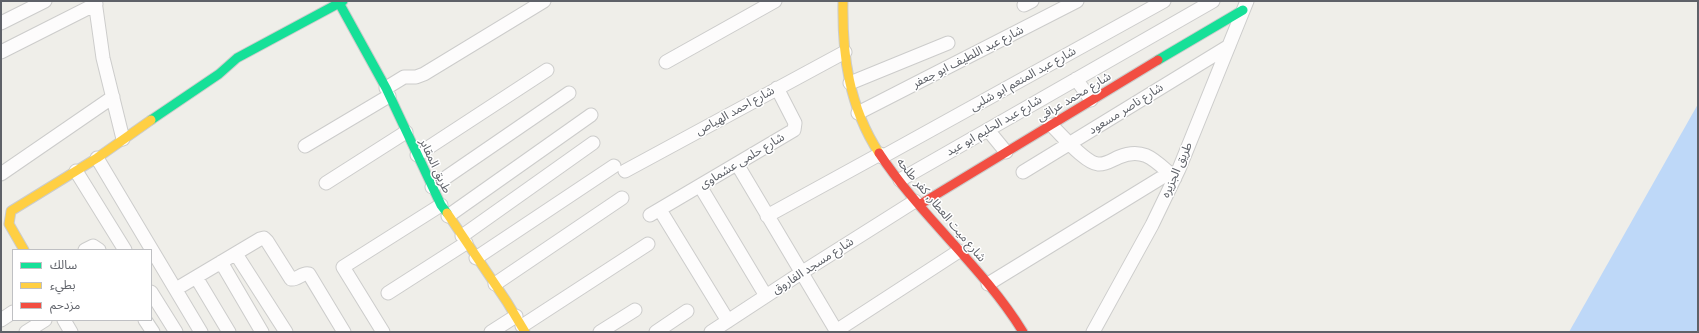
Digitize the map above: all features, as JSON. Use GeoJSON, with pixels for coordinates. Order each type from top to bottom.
{"type":"FeatureCollection","features":[{"type":"Feature","properties":{"kind":"street"},"geometry":{"type":"LineString","coordinates":[[1,23],[45,1]]}},
{"type":"Feature","properties":{"kind":"street"},"geometry":{"type":"LineString","coordinates":[[305,146],[388,92],[404,77],[416,77],[424,74],[544,1]]}},
{"type":"Feature","properties":{"kind":"street"},"geometry":{"type":"LineString","coordinates":[[666,62],[775,1]]}},
{"type":"Feature","properties":{"kind":"street","name":"شارع ميت العطار, كفر طلحه"},"geometry":{"type":"LineString","coordinates":[[843,1],[842,22],[850,84],[858,113],[871,142],[917,203],[988,284],[1023,332]]}},
{"type":"Feature","properties":{"kind":"street","name":"شارع عبد اللطيف ابو جعفر"},"geometry":{"type":"LineString","coordinates":[[858,113],[1077,1]]}},
{"type":"Feature","properties":{"kind":"street","name":"شارع عبد المنعم ابو شلبى"},"geometry":{"type":"LineString","coordinates":[[767,216],[1164,1]]}},
{"type":"Feature","properties":{"kind":"street","name":"شارع عبد الحليم ابو عيد"},"geometry":{"type":"LineString","coordinates":[[900,180],[1213,1]]}},
{"type":"Feature","properties":{"kind":"street"},"geometry":{"type":"LineString","coordinates":[[1,52],[95,2],[103,58],[123,139]]}},
{"type":"Feature","properties":{"kind":"street"},"geometry":{"type":"LineString","coordinates":[[23,249],[9,224],[11,211],[97,158],[219,74],[237,58],[340,2]]}},
{"type":"Feature","properties":{"kind":"street","name":"طريق المقابر"},"geometry":{"type":"LineString","coordinates":[[340,2],[388,92],[444,210],[495,284],[521,325]]}},
{"type":"Feature","properties":{"kind":"street","name":"طريق الجزيره"},"geometry":{"type":"LineString","coordinates":[[1093,332],[1152,225],[1245,6]]}},
{"type":"Feature","properties":{"kind":"street","name":"شارع محمد عراقى"},"geometry":{"type":"LineString","coordinates":[[917,203],[1051,125],[1245,6]]}},
{"type":"Feature","properties":{"kind":"street"},"geometry":{"type":"LineString","coordinates":[[850,84],[948,43]]}},
{"type":"Feature","properties":{"kind":"street","name":"شارع ناصر مسعود"},"geometry":{"type":"LineString","coordinates":[[1023,172],[1229,46]]}},
{"type":"Feature","properties":{"kind":"street","name":"شارع احمد الهياص"},"geometry":{"type":"LineString","coordinates":[[476,258],[619,168],[845,52]]}},
{"type":"Feature","properties":{"kind":"street"},"geometry":{"type":"LineString","coordinates":[[417,155],[548,70]]}},
{"type":"Feature","properties":{"kind":"street"},"geometry":{"type":"LineString","coordinates":[[1076,79],[1091,100]]}},
{"type":"Feature","properties":{"kind":"street","name":"شارع حلمى عشماوى"},"geometry":{"type":"LineString","coordinates":[[728,321],[655,212],[792,132],[795,128],[794,123],[777,88]]}},
{"type":"Feature","properties":{"kind":"street"},"geometry":{"type":"LineString","coordinates":[[432,187],[570,93]]}},
{"type":"Feature","properties":{"kind":"street"},"geometry":{"type":"LineString","coordinates":[[1,174],[113,97]]}},
{"type":"Feature","properties":{"kind":"street"},"geometry":{"type":"LineString","coordinates":[[383,332],[342,267],[444,210],[590,115]]}},
{"type":"Feature","properties":{"kind":"street"},"geometry":{"type":"LineString","coordinates":[[988,284],[1172,175],[1152,159],[1134,152],[1098,164],[1087,159],[1051,125]]}},
{"type":"Feature","properties":{"kind":"street"},"geometry":{"type":"LineString","coordinates":[[988,130],[1006,152]]}},
{"type":"Feature","properties":{"kind":"street"},"geometry":{"type":"LineString","coordinates":[[326,183],[406,132]]}},
{"type":"Feature","properties":{"kind":"street"},"geometry":{"type":"LineString","coordinates":[[388,293],[464,240],[593,143]]}},
{"type":"Feature","properties":{"kind":"street"},"geometry":{"type":"LineString","coordinates":[[97,158],[152,249]]}},
{"type":"Feature","properties":{"kind":"street"},"geometry":{"type":"LineString","coordinates":[[737,164],[836,332],[959,251]]}},
{"type":"Feature","properties":{"kind":"street"},"geometry":{"type":"LineString","coordinates":[[76,171],[124,249]]}},
{"type":"Feature","properties":{"kind":"street"},"geometry":{"type":"LineString","coordinates":[[700,186],[766,296]]}},
{"type":"Feature","properties":{"kind":"street"},"geometry":{"type":"LineString","coordinates":[[495,284],[622,198]]}},
{"type":"Feature","properties":{"kind":"street","name":"شارع مسجد الفاروق"},"geometry":{"type":"LineString","coordinates":[[711,332],[801,273],[917,203]]}},
{"type":"Feature","properties":{"kind":"street"},"geometry":{"type":"LineString","coordinates":[[176,289],[262,238],[266,239],[291,279],[294,280],[305,273],[309,274],[344,332]]}},
{"type":"Feature","properties":{"kind":"street"},"geometry":{"type":"LineString","coordinates":[[490,332],[521,325],[648,244]]}},
{"type":"Feature","properties":{"kind":"street"},"geometry":{"type":"LineString","coordinates":[[87,249],[93,246],[98,249]]}},
{"type":"Feature","properties":{"kind":"street"},"geometry":{"type":"LineString","coordinates":[[152,249],[201,332]]}},
{"type":"Feature","properties":{"kind":"street"},"geometry":{"type":"LineString","coordinates":[[236,254],[286,332]]}},
{"type":"Feature","properties":{"kind":"street"},"geometry":{"type":"LineString","coordinates":[[221,262],[262,332]]}},
{"type":"Feature","properties":{"kind":"street"},"geometry":{"type":"LineString","coordinates":[[196,277],[229,332]]}},
{"type":"Feature","properties":{"kind":"street"},"geometry":{"type":"LineString","coordinates":[[152,294],[176,332]]}},
{"type":"Feature","properties":{"kind":"street"},"geometry":{"type":"LineString","coordinates":[[600,332],[635,310]]}},
{"type":"Feature","properties":{"kind":"street"},"geometry":{"type":"LineString","coordinates":[[656,332],[687,311]]}},
{"type":"Feature","properties":{"kind":"street"},"geometry":{"type":"LineString","coordinates":[[1,320],[12,313]]}},
{"type":"Feature","properties":{"kind":"street"},"geometry":{"type":"LineString","coordinates":[[26,332],[43,321]]}},
{"type":"Feature","properties":{"kind":"street"},"geometry":{"type":"LineString","coordinates":[[65,321],[71,332]]}},
{"type":"Feature","properties":{"kind":"street"},"geometry":{"type":"LineString","coordinates":[[146,321],[152,332]]}},
{"type":"Feature","properties":{"kind":"water"},"geometry":{"type":"Polygon","coordinates":[[[1698,104],[1698,332],[1569,332],[1698,104]]]}},
{"type":"Feature","properties":{"kind":"traffic: fast"},"geometry":{"type":"LineString","coordinates":[[338,1],[386,88],[441,205],[447,213]]}},
{"type":"Feature","properties":{"kind":"traffic: fast"},"geometry":{"type":"LineString","coordinates":[[151,120],[219,74],[237,58],[343,1]]}},
{"type":"Feature","properties":{"kind":"traffic: fast"},"geometry":{"type":"LineString","coordinates":[[1158,60],[1243,10]]}},
{"type":"Feature","properties":{"kind":"traffic: slow"},"geometry":{"type":"LineString","coordinates":[[843,1],[844,41],[849,80],[861,117],[879,153]]}},
{"type":"Feature","properties":{"kind":"traffic: slow"},"geometry":{"type":"LineString","coordinates":[[23,249],[9,224],[11,211],[97,158],[151,120]]}},
{"type":"Feature","properties":{"kind":"traffic: slow"},"geometry":{"type":"LineString","coordinates":[[447,213],[507,302],[525,332]]}},
{"type":"Feature","properties":{"kind":"traffic: jam"},"geometry":{"type":"LineString","coordinates":[[919,205],[1158,60]]}},
{"type":"Feature","properties":{"kind":"traffic: jam"},"geometry":{"type":"LineString","coordinates":[[879,153],[914,199],[990,286],[1023,332]]}}]}
